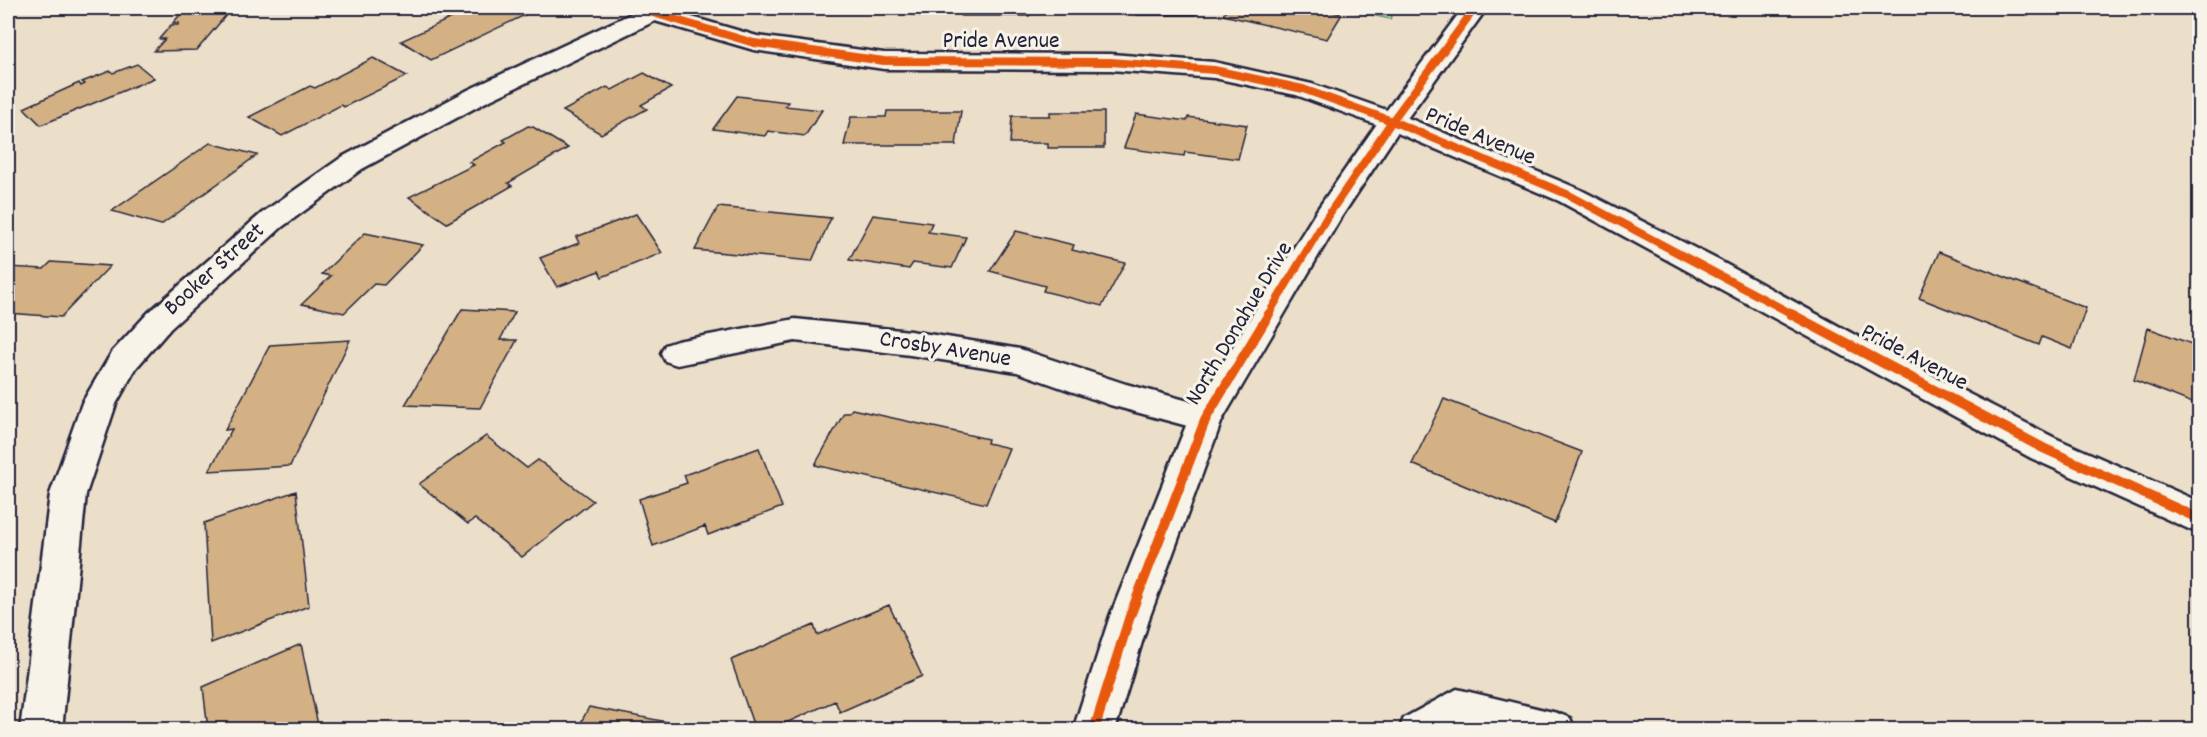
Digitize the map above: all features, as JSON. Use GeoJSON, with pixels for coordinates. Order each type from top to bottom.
{"type":"FeatureCollection","features":[{"type":"Feature","properties":{"kind":"street","name":"North Donahue Drive"},"geometry":{"type":"LineString","coordinates":[[1094,729],[1131,616],[1206,418],[1327,217],[1392,121],[1475,8]]}},
{"type":"Feature","properties":{"kind":"street","name":"Pride Avenue"},"geometry":{"type":"LineString","coordinates":[[649,10],[754,43],[884,61],[1111,62],[1214,70],[1303,89],[1392,121],[1569,195],[1709,268],[1863,354],[2043,448],[2199,519]]}},
{"type":"Feature","properties":{"kind":"street","name":"Booker Street"},"geometry":{"type":"LineString","coordinates":[[42,729],[68,494],[99,403],[124,360],[159,321],[272,219],[352,163],[477,96],[649,10]]}},
{"type":"Feature","properties":{"kind":"street","name":"Crosby Avenue"},"geometry":{"type":"LineString","coordinates":[[677,353],[795,330],[910,343],[1020,362],[1122,396],[1206,418]]}},
{"type":"Feature","properties":{"kind":"lane"},"geometry":{"type":"LineString","coordinates":[[1417,729],[1457,706],[1557,729]]}},
{"type":"Feature","properties":{"kind":"green space"},"geometry":{"type":"Polygon","coordinates":[[[1338,8],[1396,8],[1390,19],[1338,8]]]}},
{"type":"Feature","properties":{"kind":"building"},"geometry":{"type":"Polygon","coordinates":[[[232,8],[197,50],[154,51],[165,39],[159,39],[171,25],[178,25],[179,23],[173,23],[184,10],[232,8]]]}},
{"type":"Feature","properties":{"kind":"building"},"geometry":{"type":"Polygon","coordinates":[[[473,8],[515,8],[527,14],[431,60],[401,41],[473,8]]]}},
{"type":"Feature","properties":{"kind":"building"},"geometry":{"type":"Polygon","coordinates":[[[840,8],[927,8],[921,16],[889,11],[887,14],[840,8]]]}},
{"type":"Feature","properties":{"kind":"building"},"geometry":{"type":"Polygon","coordinates":[[[963,8],[1062,8],[1062,10],[1029,10],[1029,16],[961,16],[963,8]]]}},
{"type":"Feature","properties":{"kind":"building"},"geometry":{"type":"Polygon","coordinates":[[[1091,8],[1195,8],[1195,15],[1137,15],[1137,11],[1091,11],[1091,8]]]}},
{"type":"Feature","properties":{"kind":"building"},"geometry":{"type":"Polygon","coordinates":[[[1228,8],[1315,8],[1342,14],[1327,39],[1223,15],[1228,8]]]}},
{"type":"Feature","properties":{"kind":"building"},"geometry":{"type":"Polygon","coordinates":[[[373,58],[407,76],[344,107],[341,105],[282,136],[249,117],[310,86],[315,88],[373,58]]]}},
{"type":"Feature","properties":{"kind":"building"},"geometry":{"type":"Polygon","coordinates":[[[137,64],[154,78],[41,125],[24,108],[79,83],[81,86],[85,84],[82,82],[110,71],[113,73],[137,64]]]}},
{"type":"Feature","properties":{"kind":"building"},"geometry":{"type":"Polygon","coordinates":[[[644,73],[671,88],[641,105],[647,109],[601,134],[563,111],[607,87],[612,90],[644,73]]]}},
{"type":"Feature","properties":{"kind":"building"},"geometry":{"type":"Polygon","coordinates":[[[737,96],[788,102],[785,106],[822,110],[805,136],[768,131],[765,136],[713,129],[737,96]]]}},
{"type":"Feature","properties":{"kind":"building"},"geometry":{"type":"Polygon","coordinates":[[[887,111],[961,111],[956,145],[844,145],[851,117],[886,117],[887,111]]]}},
{"type":"Feature","properties":{"kind":"building"},"geometry":{"type":"Polygon","coordinates":[[[1050,112],[1104,112],[1104,148],[1048,148],[1048,143],[1010,143],[1012,116],[1050,116],[1050,112]]]}},
{"type":"Feature","properties":{"kind":"building"},"geometry":{"type":"Polygon","coordinates":[[[1136,114],[1187,121],[1188,117],[1247,125],[1238,159],[1185,152],[1184,156],[1124,148],[1136,114]]]}},
{"type":"Feature","properties":{"kind":"building"},"geometry":{"type":"Polygon","coordinates":[[[528,126],[568,148],[508,183],[512,186],[447,223],[409,197],[474,165],[469,162],[506,142],[503,140],[528,126]]]}},
{"type":"Feature","properties":{"kind":"building"},"geometry":{"type":"Polygon","coordinates":[[[210,143],[257,155],[161,225],[112,211],[210,143]]]}},
{"type":"Feature","properties":{"kind":"building"},"geometry":{"type":"Polygon","coordinates":[[[718,207],[831,218],[812,261],[695,250],[718,207]]]}},
{"type":"Feature","properties":{"kind":"building"},"geometry":{"type":"Polygon","coordinates":[[[636,214],[662,253],[602,277],[599,271],[557,287],[540,258],[579,243],[576,237],[636,214]]]}},
{"type":"Feature","properties":{"kind":"building"},"geometry":{"type":"Polygon","coordinates":[[[873,215],[932,223],[928,232],[966,237],[952,268],[913,263],[909,269],[849,260],[873,215]]]}},
{"type":"Feature","properties":{"kind":"building"},"geometry":{"type":"Polygon","coordinates":[[[1016,231],[1074,245],[1072,250],[1125,263],[1102,306],[1043,291],[1045,286],[990,271],[1016,231]]]}},
{"type":"Feature","properties":{"kind":"building"},"geometry":{"type":"Polygon","coordinates":[[[365,233],[423,245],[384,285],[374,284],[344,313],[302,304],[331,276],[322,274],[365,233]]]}},
{"type":"Feature","properties":{"kind":"building"},"geometry":{"type":"Polygon","coordinates":[[[1939,252],[2086,308],[2072,349],[2042,337],[2039,345],[1919,298],[1939,252]]]}},
{"type":"Feature","properties":{"kind":"building"},"geometry":{"type":"Polygon","coordinates":[[[51,262],[110,266],[61,317],[8,313],[8,267],[44,269],[51,262]]]}},
{"type":"Feature","properties":{"kind":"building"},"geometry":{"type":"Polygon","coordinates":[[[462,309],[515,312],[500,340],[517,340],[480,408],[405,405],[462,309]]]}},
{"type":"Feature","properties":{"kind":"building"},"geometry":{"type":"Polygon","coordinates":[[[2148,328],[2200,347],[2200,406],[2134,380],[2148,328]]]}},
{"type":"Feature","properties":{"kind":"building"},"geometry":{"type":"Polygon","coordinates":[[[350,340],[290,466],[209,471],[232,429],[225,430],[270,345],[350,340]]]}},
{"type":"Feature","properties":{"kind":"building"},"geometry":{"type":"Polygon","coordinates":[[[1444,399],[1582,452],[1555,523],[1412,464],[1444,399]]]}},
{"type":"Feature","properties":{"kind":"building"},"geometry":{"type":"Polygon","coordinates":[[[852,409],[988,439],[987,443],[1009,448],[986,504],[815,465],[844,413],[849,413],[852,409]]]}},
{"type":"Feature","properties":{"kind":"building"},"geometry":{"type":"Polygon","coordinates":[[[486,436],[527,468],[538,460],[593,501],[522,557],[475,519],[468,524],[419,484],[486,436]]]}},
{"type":"Feature","properties":{"kind":"building"},"geometry":{"type":"Polygon","coordinates":[[[759,448],[782,507],[708,535],[705,526],[653,546],[639,499],[687,483],[684,475],[759,448]]]}},
{"type":"Feature","properties":{"kind":"building"},"geometry":{"type":"Polygon","coordinates":[[[296,491],[309,606],[211,643],[204,523],[296,491]]]}},
{"type":"Feature","properties":{"kind":"building"},"geometry":{"type":"Polygon","coordinates":[[[889,605],[922,676],[840,712],[835,701],[770,730],[755,730],[731,660],[814,625],[817,635],[889,605]]]}},
{"type":"Feature","properties":{"kind":"building"},"geometry":{"type":"Polygon","coordinates":[[[301,644],[319,730],[208,730],[203,687],[301,644]]]}},
{"type":"Feature","properties":{"kind":"building"},"geometry":{"type":"Polygon","coordinates":[[[589,707],[678,724],[676,730],[577,730],[589,707]]]}},
{"type":"Feature","properties":{"kind":"cycle path"},"geometry":{"type":"LineString","coordinates":[[644,8],[653,13],[754,43],[884,61],[1111,62],[1214,70],[1303,89],[1392,121],[1569,195],[1709,268],[1863,354],[2043,448],[2200,519]]}},
{"type":"Feature","properties":{"kind":"cycle path"},"geometry":{"type":"LineString","coordinates":[[1094,730],[1130,616],[1206,418],[1327,217],[1392,121],[1475,8]]}}]}
